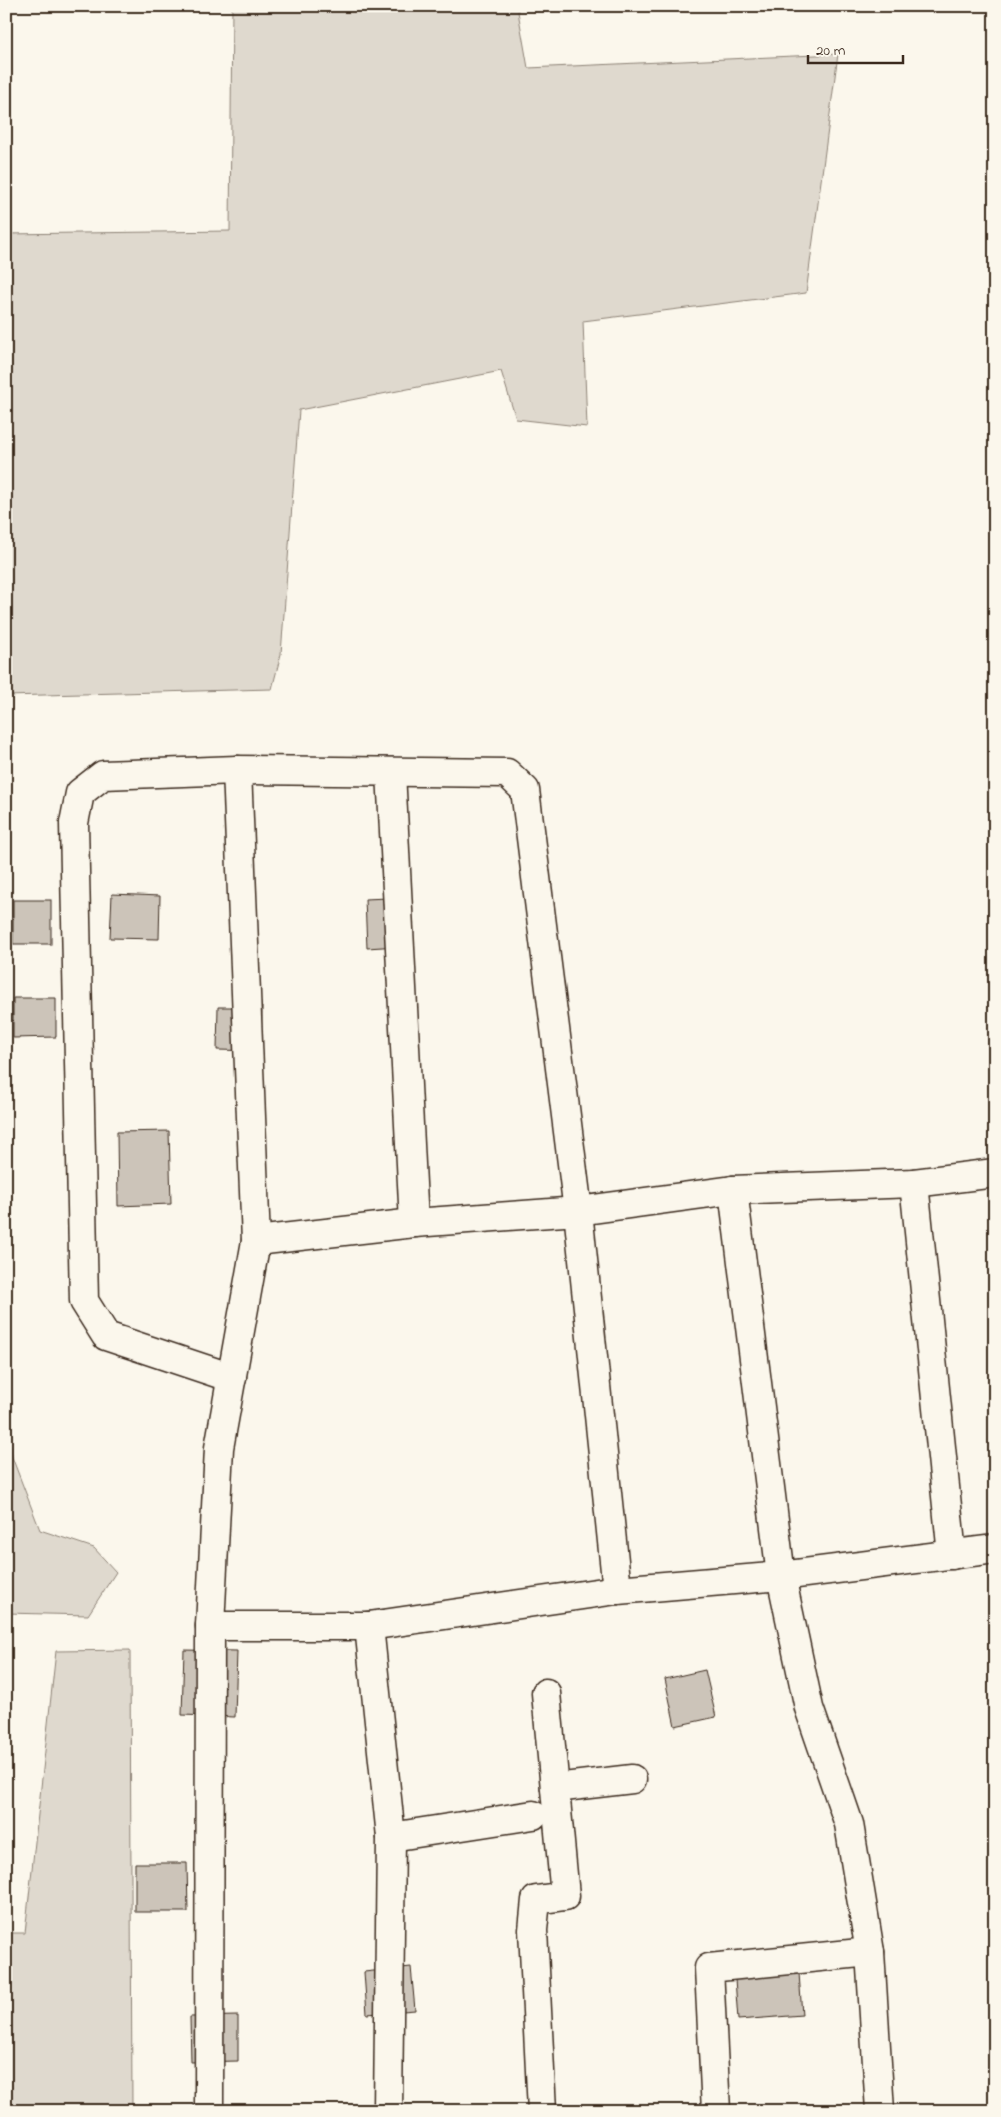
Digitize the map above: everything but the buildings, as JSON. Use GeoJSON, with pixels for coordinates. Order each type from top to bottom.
{"type":"FeatureCollection","features":[{"type":"Feature","properties":{"kind":"street"},"geometry":{"type":"LineString","coordinates":[[209,2111],[210,1626],[219,1448],[256,1241],[237,770]]}},
{"type":"Feature","properties":{"kind":"street"},"geometry":{"type":"LineString","coordinates":[[232,1378],[106,1336],[84,1301],[74,823],[80,794],[103,775],[237,770],[507,773],[525,790],[578,1210],[617,1590]]}},
{"type":"Feature","properties":{"kind":"street"},"geometry":{"type":"LineString","coordinates":[[391,772],[414,1223]]}},
{"type":"Feature","properties":{"kind":"street"},"geometry":{"type":"LineString","coordinates":[[256,1241],[414,1223],[578,1210],[733,1190],[914,1183],[995,1174]]}},
{"type":"Feature","properties":{"kind":"street"},"geometry":{"type":"LineString","coordinates":[[914,1183],[952,1554]]}},
{"type":"Feature","properties":{"kind":"street"},"geometry":{"type":"LineString","coordinates":[[733,1190],[781,1576],[808,1708],[849,1824],[870,1952],[880,2111]]}},
{"type":"Feature","properties":{"kind":"street"},"geometry":{"type":"LineString","coordinates":[[210,1626],[369,1626],[617,1590],[781,1576],[995,1549]]}},
{"type":"Feature","properties":{"kind":"street"},"geometry":{"type":"LineString","coordinates":[[369,1626],[391,1837],[388,2111]]}},
{"type":"Feature","properties":{"kind":"street"},"geometry":{"type":"LineString","coordinates":[[542,2111],[533,1930],[536,1900],[565,1896],[546,1693]]}},
{"type":"Feature","properties":{"kind":"street"},"geometry":{"type":"LineString","coordinates":[[555,1788],[632,1779]]}},
{"type":"Feature","properties":{"kind":"street"},"geometry":{"type":"LineString","coordinates":[[391,1837],[532,1815]]}},
{"type":"Feature","properties":{"kind":"street"},"geometry":{"type":"LineString","coordinates":[[716,2111],[709,1968],[870,1952]]}},
{"type":"Feature","properties":{"kind":"shaded area"},"geometry":{"type":"Polygon","coordinates":[[[232,6],[517,6],[528,68],[838,54],[806,293],[583,321],[587,427],[516,419],[501,371],[299,410],[281,654],[272,689],[6,696],[6,234],[230,231],[232,6]]]}},
{"type":"Feature","properties":{"kind":"shaded area"},"geometry":{"type":"Polygon","coordinates":[[[6,1331],[8,1412],[12,1457],[40,1530],[94,1548],[116,1572],[88,1615],[6,1613],[6,1331]]]}},
{"type":"Feature","properties":{"kind":"shaded area"},"geometry":{"type":"Polygon","coordinates":[[[130,1650],[132,2111],[6,2111],[6,1933],[25,1933],[56,1651],[130,1650]]]}}]}
